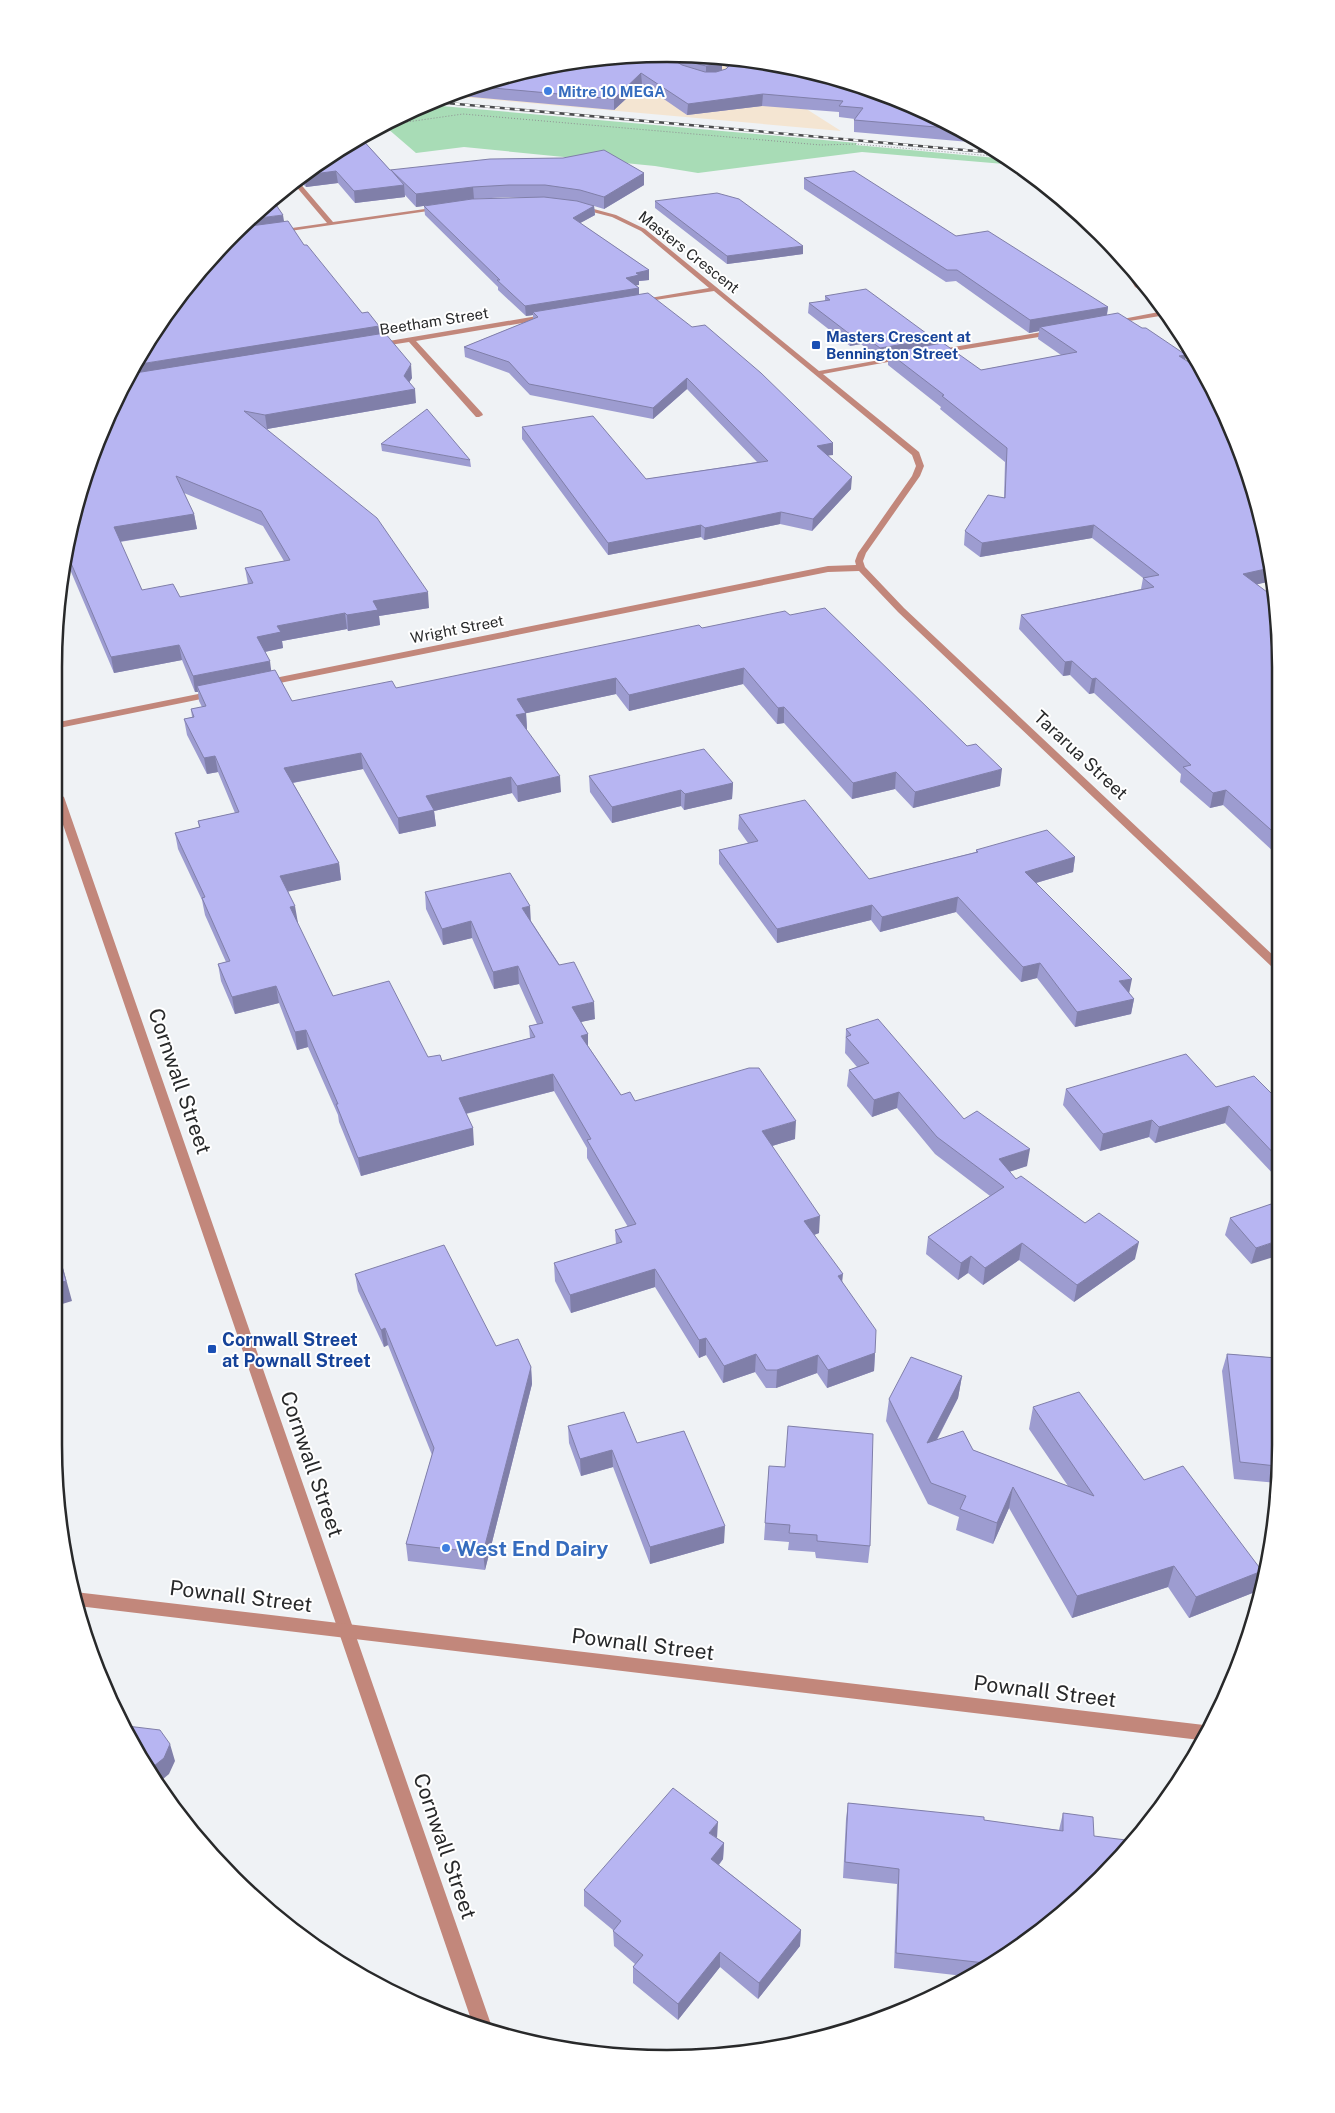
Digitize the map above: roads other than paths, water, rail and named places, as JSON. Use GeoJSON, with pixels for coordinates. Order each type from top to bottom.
{"type":"FeatureCollection","features":[{"type":"Feature","properties":{"kind":"street"},"geometry":{"type":"LineString","coordinates":[[300,187],[331,224]]}},
{"type":"Feature","properties":{"kind":"street","name":"Masters Crescent"},"geometry":{"type":"LineString","coordinates":[[575,206],[614,216],[637,226],[904,442],[916,454],[920,466],[916,476],[862,553],[859,561],[861,568]]}},
{"type":"Feature","properties":{"kind":"street"},"geometry":{"type":"LineString","coordinates":[[272,232],[448,207]]}},
{"type":"Feature","properties":{"kind":"street"},"geometry":{"type":"LineString","coordinates":[[634,303],[715,290]]}},
{"type":"Feature","properties":{"kind":"street"},"geometry":{"type":"LineString","coordinates":[[1104,323],[1158,313]]}},
{"type":"Feature","properties":{"kind":"street","name":"Beetham Street"},"geometry":{"type":"LineString","coordinates":[[372,345],[557,315]]}},
{"type":"Feature","properties":{"kind":"street"},"geometry":{"type":"LineString","coordinates":[[930,353],[1065,330]]}},
{"type":"Feature","properties":{"kind":"street"},"geometry":{"type":"LineString","coordinates":[[411,339],[479,415]]}},
{"type":"Feature","properties":{"kind":"street"},"geometry":{"type":"LineString","coordinates":[[818,373],[910,356]]}},
{"type":"Feature","properties":{"kind":"street","name":"Wright Street"},"geometry":{"type":"LineString","coordinates":[[254,686],[828,570],[861,568]]}},
{"type":"Feature","properties":{"kind":"street","name":"Tararua Street"},"geometry":{"type":"LineString","coordinates":[[861,568],[901,610],[1272,960]]}},
{"type":"Feature","properties":{"kind":"street"},"geometry":{"type":"LineString","coordinates":[[62,724],[224,692]]}},
{"type":"Feature","properties":{"kind":"street","name":"Cornwall Street"},"geometry":{"type":"LineString","coordinates":[[62,806],[481,2021]]}},
{"type":"Feature","properties":{"kind":"street","name":"Pownall Street"},"geometry":{"type":"LineString","coordinates":[[82,1600],[1199,1732]]}},
{"type":"Feature","properties":{"kind":"railway"},"geometry":{"type":"LineString","coordinates":[[451,103],[983,152]]}},
{"type":"Feature","properties":{"kind":"place","name":"Mitre 10 MEGA"},"geometry":{"type":"Point","coordinates":[548,91]}},
{"type":"Feature","properties":{"kind":"place","name":"Masters Crescent at Bennington Street"},"geometry":{"type":"Point","coordinates":[816,345]}},
{"type":"Feature","properties":{"kind":"place","name":"Cornwall Street at Pownall Street"},"geometry":{"type":"Point","coordinates":[212,1349]}},
{"type":"Feature","properties":{"kind":"place","name":"West End Dairy"},"geometry":{"type":"Point","coordinates":[446,1548]}}]}
